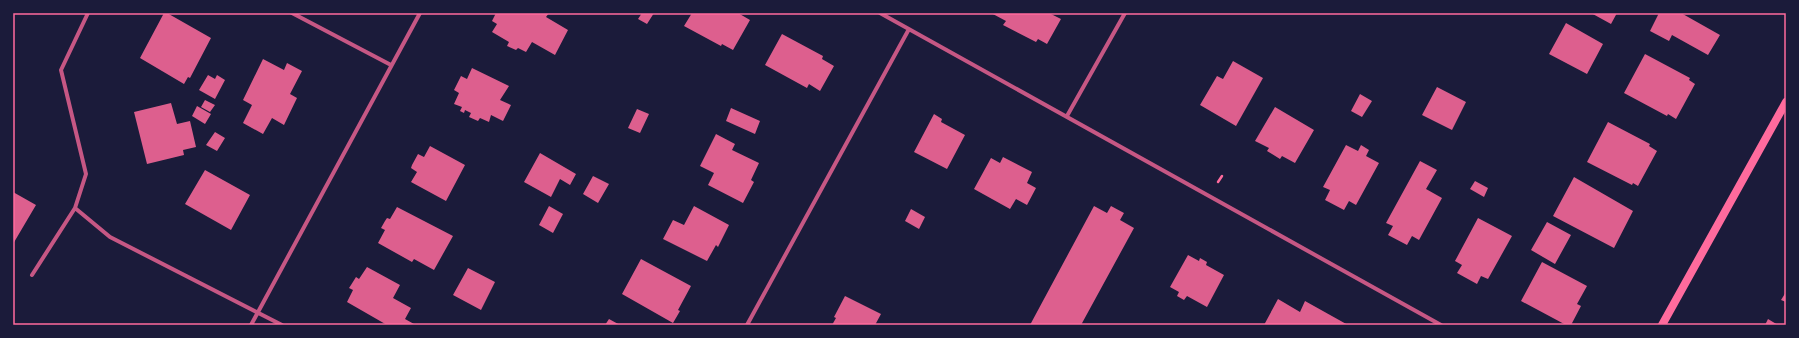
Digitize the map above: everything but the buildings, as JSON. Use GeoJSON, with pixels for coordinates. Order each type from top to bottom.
{"type":"FeatureCollection","features":[{"type":"Feature","properties":{"kind":"main road"},"geometry":{"type":"LineString","coordinates":[[1662,325],[1786,104]]}},
{"type":"Feature","properties":{"kind":"street"},"geometry":{"type":"LineString","coordinates":[[32,275],[75,208],[86,174],[61,70],[88,13]]}},
{"type":"Feature","properties":{"kind":"street"},"geometry":{"type":"LineString","coordinates":[[292,13],[391,65]]}},
{"type":"Feature","properties":{"kind":"street"},"geometry":{"type":"LineString","coordinates":[[251,325],[420,13]]}},
{"type":"Feature","properties":{"kind":"street"},"geometry":{"type":"LineString","coordinates":[[880,13],[1442,325]]}},
{"type":"Feature","properties":{"kind":"street"},"geometry":{"type":"LineString","coordinates":[[1067,116],[1125,13]]}},
{"type":"Feature","properties":{"kind":"street"},"geometry":{"type":"LineString","coordinates":[[747,325],[909,29]]}},
{"type":"Feature","properties":{"kind":"street"},"geometry":{"type":"LineString","coordinates":[[75,208],[110,236],[282,325]]}}]}
